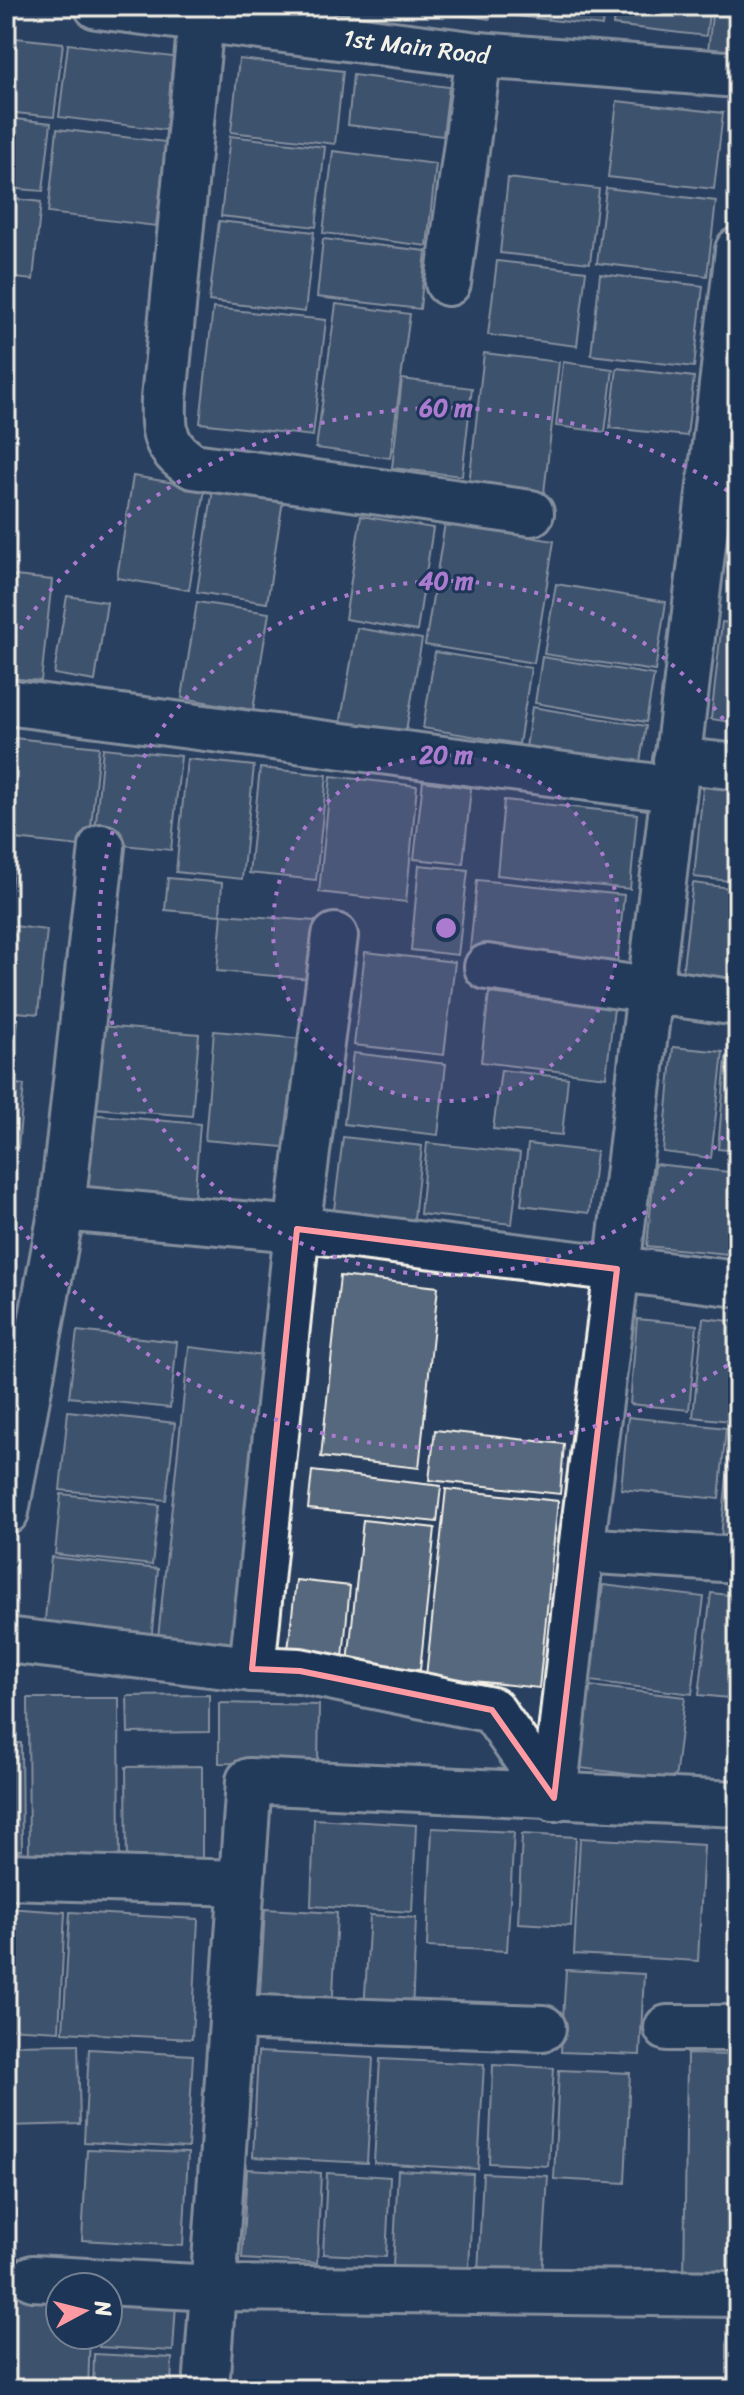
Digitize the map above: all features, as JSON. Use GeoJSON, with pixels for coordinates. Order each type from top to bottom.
{"type":"FeatureCollection","features":[{"type":"Feature","properties":{"kind":"street","name":"1st Main Road"},"geometry":{"type":"LineString","coordinates":[[97,6],[479,55],[738,75]]}},
{"type":"Feature","properties":{"kind":"street"},"geometry":{"type":"LineString","coordinates":[[201,20],[164,399],[166,440],[177,456],[193,466],[531,513]]}},
{"type":"Feature","properties":{"kind":"street"},"geometry":{"type":"LineString","coordinates":[[448,283],[479,55]]}},
{"type":"Feature","properties":{"kind":"street"},"geometry":{"type":"LineString","coordinates":[[554,1798],[674,774],[724,479],[738,250]]}},
{"type":"Feature","properties":{"kind":"street"},"geometry":{"type":"LineString","coordinates":[[6,702],[674,774],[738,767]]}},
{"type":"Feature","properties":{"kind":"street"},"geometry":{"type":"LineString","coordinates":[[6,1512],[62,1208],[102,847]]}},
{"type":"Feature","properties":{"kind":"street"},"geometry":{"type":"LineString","coordinates":[[252,1669],[297,1229],[335,936]]}},
{"type":"Feature","properties":{"kind":"street"},"geometry":{"type":"LineString","coordinates":[[487,967],[738,1003]]}},
{"type":"Feature","properties":{"kind":"street"},"geometry":{"type":"LineString","coordinates":[[62,1208],[297,1229],[738,1284]]}},
{"type":"Feature","properties":{"kind":"street"},"geometry":{"type":"LineString","coordinates":[[581,1550],[738,1560]]}},
{"type":"Feature","properties":{"kind":"street"},"geometry":{"type":"LineString","coordinates":[[6,1640],[252,1669],[300,1671],[492,1710],[554,1798]]}},
{"type":"Feature","properties":{"kind":"street"},"geometry":{"type":"LineString","coordinates":[[206,2389],[249,1781],[554,1798],[738,1804]]}},
{"type":"Feature","properties":{"kind":"street"},"geometry":{"type":"LineString","coordinates":[[6,1876],[241,1883]]}},
{"type":"Feature","properties":{"kind":"street"},"geometry":{"type":"LineString","coordinates":[[232,2017],[543,2028]]}},
{"type":"Feature","properties":{"kind":"street"},"geometry":{"type":"LineString","coordinates":[[667,2028],[738,2028]]}},
{"type":"Feature","properties":{"kind":"street"},"geometry":{"type":"LineString","coordinates":[[33,2278],[213,2288],[738,2294]]}},
{"type":"Feature","properties":{"kind":"highlighted area"},"geometry":{"type":"Polygon","coordinates":[[[297,1229],[617,1269],[554,1798],[492,1710],[300,1671],[252,1669],[297,1229]]]}},
{"type":"Feature","properties":{"kind":"building"},"geometry":{"type":"Polygon","coordinates":[[[401,6],[492,6],[490,19],[401,6]]]}},
{"type":"Feature","properties":{"kind":"building"},"geometry":{"type":"Polygon","coordinates":[[[501,6],[604,6],[602,26],[500,14],[501,6]]]}},
{"type":"Feature","properties":{"kind":"building"},"geometry":{"type":"Polygon","coordinates":[[[615,6],[710,6],[706,36],[613,25],[615,6]]]}},
{"type":"Feature","properties":{"kind":"building"},"geometry":{"type":"Polygon","coordinates":[[[713,6],[738,6],[738,54],[708,51],[713,6]]]}},
{"type":"Feature","properties":{"kind":"building"},"geometry":{"type":"Polygon","coordinates":[[[6,37],[63,43],[54,117],[6,112],[6,37]]]}},
{"type":"Feature","properties":{"kind":"building"},"geometry":{"type":"Polygon","coordinates":[[[68,44],[173,57],[166,130],[59,117],[68,44]]]}},
{"type":"Feature","properties":{"kind":"building"},"geometry":{"type":"Polygon","coordinates":[[[239,59],[343,71],[335,144],[231,132],[239,59]]]}},
{"type":"Feature","properties":{"kind":"building"},"geometry":{"type":"Polygon","coordinates":[[[353,75],[449,87],[443,136],[348,125],[353,75]]]}},
{"type":"Feature","properties":{"kind":"building"},"geometry":{"type":"Polygon","coordinates":[[[617,101],[723,113],[714,189],[608,177],[617,101]]]}},
{"type":"Feature","properties":{"kind":"building"},"geometry":{"type":"Polygon","coordinates":[[[6,118],[51,123],[43,191],[6,188],[6,118]]]}},
{"type":"Feature","properties":{"kind":"building"},"geometry":{"type":"Polygon","coordinates":[[[57,129],[166,142],[156,226],[48,213],[57,129]]]}},
{"type":"Feature","properties":{"kind":"building"},"geometry":{"type":"Polygon","coordinates":[[[230,136],[325,147],[316,227],[221,216],[230,136]]]}},
{"type":"Feature","properties":{"kind":"building"},"geometry":{"type":"Polygon","coordinates":[[[333,151],[436,164],[427,246],[323,233],[333,151]]]}},
{"type":"Feature","properties":{"kind":"building"},"geometry":{"type":"Polygon","coordinates":[[[508,178],[599,189],[590,263],[500,253],[508,178]]]}},
{"type":"Feature","properties":{"kind":"building"},"geometry":{"type":"Polygon","coordinates":[[[606,188],[716,201],[707,276],[597,263],[606,188]]]}},
{"type":"Feature","properties":{"kind":"building"},"geometry":{"type":"Polygon","coordinates":[[[6,198],[41,202],[33,280],[6,277],[6,198]]]}},
{"type":"Feature","properties":{"kind":"building"},"geometry":{"type":"Polygon","coordinates":[[[219,221],[314,232],[305,312],[209,301],[219,221]]]}},
{"type":"Feature","properties":{"kind":"building"},"geometry":{"type":"Polygon","coordinates":[[[323,239],[426,251],[420,309],[317,297],[323,239]]]}},
{"type":"Feature","properties":{"kind":"building"},"geometry":{"type":"Polygon","coordinates":[[[497,261],[586,271],[577,346],[488,335],[497,261]]]}},
{"type":"Feature","properties":{"kind":"building"},"geometry":{"type":"Polygon","coordinates":[[[600,274],[703,286],[694,367],[591,355],[600,274]]]}},
{"type":"Feature","properties":{"kind":"building"},"geometry":{"type":"Polygon","coordinates":[[[336,304],[410,314],[390,458],[316,448],[336,304]]]}},
{"type":"Feature","properties":{"kind":"building"},"geometry":{"type":"Polygon","coordinates":[[[213,308],[326,320],[313,436],[200,423],[213,308]]]}},
{"type":"Feature","properties":{"kind":"building"},"geometry":{"type":"Polygon","coordinates":[[[484,353],[559,362],[544,493],[469,484],[484,353]]]}},
{"type":"Feature","properties":{"kind":"building"},"geometry":{"type":"Polygon","coordinates":[[[563,362],[613,369],[605,432],[556,426],[563,362]]]}},
{"type":"Feature","properties":{"kind":"building"},"geometry":{"type":"Polygon","coordinates":[[[617,368],[694,377],[687,436],[610,428],[617,368]]]}},
{"type":"Feature","properties":{"kind":"building"},"geometry":{"type":"Polygon","coordinates":[[[402,379],[472,388],[462,476],[392,468],[402,379]]]}},
{"type":"Feature","properties":{"kind":"building"},"geometry":{"type":"Polygon","coordinates":[[[133,476],[205,488],[189,590],[117,578],[133,476]]]}},
{"type":"Feature","properties":{"kind":"building"},"geometry":{"type":"Polygon","coordinates":[[[213,489],[283,500],[267,603],[197,592],[213,489]]]}},
{"type":"Feature","properties":{"kind":"building"},"geometry":{"type":"Polygon","coordinates":[[[361,516],[433,528],[417,631],[345,619],[361,516]]]}},
{"type":"Feature","properties":{"kind":"building"},"geometry":{"type":"Polygon","coordinates":[[[738,521],[738,617],[728,616],[738,521]]]}},
{"type":"Feature","properties":{"kind":"building"},"geometry":{"type":"Polygon","coordinates":[[[445,523],[554,541],[534,663],[425,645],[445,523]]]}},
{"type":"Feature","properties":{"kind":"building"},"geometry":{"type":"Polygon","coordinates":[[[6,575],[52,580],[41,681],[6,678],[6,575]]]}},
{"type":"Feature","properties":{"kind":"building"},"geometry":{"type":"Polygon","coordinates":[[[556,584],[666,602],[655,671],[544,654],[556,584]]]}},
{"type":"Feature","properties":{"kind":"building"},"geometry":{"type":"Polygon","coordinates":[[[67,596],[107,602],[95,681],[54,674],[67,596]]]}},
{"type":"Feature","properties":{"kind":"building"},"geometry":{"type":"Polygon","coordinates":[[[197,602],[269,613],[253,710],[182,698],[197,602]]]}},
{"type":"Feature","properties":{"kind":"building"},"geometry":{"type":"Polygon","coordinates":[[[722,622],[738,624],[738,723],[711,719],[722,622]]]}},
{"type":"Feature","properties":{"kind":"building"},"geometry":{"type":"Polygon","coordinates":[[[357,628],[422,639],[404,742],[339,731],[357,628]]]}},
{"type":"Feature","properties":{"kind":"building"},"geometry":{"type":"Polygon","coordinates":[[[435,652],[531,668],[519,744],[423,728],[435,652]]]}},
{"type":"Feature","properties":{"kind":"building"},"geometry":{"type":"Polygon","coordinates":[[[542,657],[654,675],[646,722],[535,703],[542,657]]]}},
{"type":"Feature","properties":{"kind":"building"},"geometry":{"type":"Polygon","coordinates":[[[532,707],[646,726],[637,780],[524,761],[532,707]]]}},
{"type":"Feature","properties":{"kind":"building"},"geometry":{"type":"Polygon","coordinates":[[[14,738],[99,747],[89,847],[6,838],[14,738]]]}},
{"type":"Feature","properties":{"kind":"building"},"geometry":{"type":"Polygon","coordinates":[[[103,748],[181,756],[171,850],[94,842],[103,748]]]}},
{"type":"Feature","properties":{"kind":"building"},"geometry":{"type":"Polygon","coordinates":[[[187,759],[254,766],[242,879],[176,872],[187,759]]]}},
{"type":"Feature","properties":{"kind":"building"},"geometry":{"type":"Polygon","coordinates":[[[260,768],[327,775],[316,880],[249,873],[260,768]]]}},
{"type":"Feature","properties":{"kind":"building"},"geometry":{"type":"Polygon","coordinates":[[[331,776],[417,786],[406,902],[319,892],[331,776]]]}},
{"type":"Feature","properties":{"kind":"building"},"geometry":{"type":"Polygon","coordinates":[[[704,778],[738,782],[738,882],[694,877],[704,778]]]}},
{"type":"Feature","properties":{"kind":"building"},"geometry":{"type":"Polygon","coordinates":[[[423,781],[471,788],[463,864],[414,859],[423,781]]]}},
{"type":"Feature","properties":{"kind":"building"},"geometry":{"type":"Polygon","coordinates":[[[504,800],[637,814],[630,889],[497,875],[504,800]]]}},
{"type":"Feature","properties":{"kind":"building"},"geometry":{"type":"Polygon","coordinates":[[[6,844],[15,845],[9,911],[6,910],[6,844]]]}},
{"type":"Feature","properties":{"kind":"building"},"geometry":{"type":"Polygon","coordinates":[[[419,865],[468,870],[458,955],[411,950],[419,865]]]}},
{"type":"Feature","properties":{"kind":"building"},"geometry":{"type":"Polygon","coordinates":[[[168,878],[222,883],[220,915],[165,910],[168,878]]]}},
{"type":"Feature","properties":{"kind":"building"},"geometry":{"type":"Polygon","coordinates":[[[477,880],[624,895],[616,974],[469,959],[477,880]]]}},
{"type":"Feature","properties":{"kind":"building"},"geometry":{"type":"Polygon","coordinates":[[[693,883],[738,889],[736,991],[681,984],[693,883]]]}},
{"type":"Feature","properties":{"kind":"building"},"geometry":{"type":"Polygon","coordinates":[[[222,914],[315,921],[311,979],[217,971],[222,914]]]}},
{"type":"Feature","properties":{"kind":"building"},"geometry":{"type":"Polygon","coordinates":[[[6,925],[47,930],[38,1014],[6,1011],[6,925]]]}},
{"type":"Feature","properties":{"kind":"building"},"geometry":{"type":"Polygon","coordinates":[[[365,952],[455,962],[444,1055],[354,1045],[365,952]]]}},
{"type":"Feature","properties":{"kind":"building"},"geometry":{"type":"Polygon","coordinates":[[[489,993],[614,1008],[606,1077],[481,1062],[489,993]]]}},
{"type":"Feature","properties":{"kind":"building"},"geometry":{"type":"Polygon","coordinates":[[[6,1018],[18,1019],[12,1079],[6,1078],[6,1018]]]}},
{"type":"Feature","properties":{"kind":"building"},"geometry":{"type":"Polygon","coordinates":[[[100,1026],[199,1034],[192,1116],[94,1108],[100,1026]]]}},
{"type":"Feature","properties":{"kind":"building"},"geometry":{"type":"Polygon","coordinates":[[[214,1031],[303,1039],[294,1148],[205,1140],[214,1031]]]}},
{"type":"Feature","properties":{"kind":"building"},"geometry":{"type":"Polygon","coordinates":[[[673,1047],[723,1052],[711,1158],[663,1152],[673,1047]]]}},
{"type":"Feature","properties":{"kind":"building"},"geometry":{"type":"Polygon","coordinates":[[[353,1053],[446,1064],[438,1135],[344,1124],[353,1053]]]}},
{"type":"Feature","properties":{"kind":"building"},"geometry":{"type":"Polygon","coordinates":[[[726,1058],[738,1059],[738,1151],[718,1149],[726,1058]]]}},
{"type":"Feature","properties":{"kind":"building"},"geometry":{"type":"Polygon","coordinates":[[[501,1070],[568,1078],[562,1135],[493,1129],[501,1070]]]}},
{"type":"Feature","properties":{"kind":"building"},"geometry":{"type":"Polygon","coordinates":[[[6,1083],[24,1085],[18,1148],[6,1147],[6,1083]]]}},
{"type":"Feature","properties":{"kind":"building"},"geometry":{"type":"Polygon","coordinates":[[[87,1114],[200,1124],[194,1201],[81,1191],[87,1114]]]}},
{"type":"Feature","properties":{"kind":"building"},"geometry":{"type":"Polygon","coordinates":[[[343,1137],[422,1146],[413,1228],[333,1218],[343,1137]]]}},
{"type":"Feature","properties":{"kind":"building"},"geometry":{"type":"Polygon","coordinates":[[[427,1143],[520,1153],[512,1224],[420,1214],[427,1143]]]}},
{"type":"Feature","properties":{"kind":"building"},"geometry":{"type":"Polygon","coordinates":[[[528,1144],[596,1152],[589,1213],[521,1205],[528,1144]]]}},
{"type":"Feature","properties":{"kind":"building"},"geometry":{"type":"Polygon","coordinates":[[[655,1164],[738,1173],[738,1255],[647,1246],[655,1164]]]}},
{"type":"Feature","properties":{"kind":"building"},"geometry":{"type":"Polygon","coordinates":[[[340,1276],[438,1287],[419,1468],[321,1457],[340,1276]]]}},
{"type":"Feature","properties":{"kind":"building"},"geometry":{"type":"Polygon","coordinates":[[[703,1318],[738,1322],[730,1421],[693,1417],[703,1318]]]}},
{"type":"Feature","properties":{"kind":"building"},"geometry":{"type":"Polygon","coordinates":[[[637,1319],[697,1325],[689,1410],[630,1404],[637,1319]]]}},
{"type":"Feature","properties":{"kind":"building"},"geometry":{"type":"Polygon","coordinates":[[[77,1331],[177,1342],[170,1408],[69,1397],[77,1331]]]}},
{"type":"Feature","properties":{"kind":"building"},"geometry":{"type":"Polygon","coordinates":[[[189,1347],[273,1357],[241,1655],[157,1647],[189,1347]]]}},
{"type":"Feature","properties":{"kind":"building"},"geometry":{"type":"Polygon","coordinates":[[[68,1411],[175,1423],[166,1500],[60,1490],[68,1411]]]}},
{"type":"Feature","properties":{"kind":"building"},"geometry":{"type":"Polygon","coordinates":[[[628,1417],[726,1428],[719,1499],[621,1489],[628,1417]]]}},
{"type":"Feature","properties":{"kind":"building"},"geometry":{"type":"Polygon","coordinates":[[[435,1430],[564,1444],[560,1494],[429,1480],[435,1430]]]}},
{"type":"Feature","properties":{"kind":"building"},"geometry":{"type":"Polygon","coordinates":[[[730,1445],[738,1446],[738,1538],[721,1537],[730,1445]]]}},
{"type":"Feature","properties":{"kind":"building"},"geometry":{"type":"Polygon","coordinates":[[[312,1471],[441,1486],[437,1522],[308,1509],[312,1471]]]}},
{"type":"Feature","properties":{"kind":"building"},"geometry":{"type":"Polygon","coordinates":[[[446,1489],[558,1501],[539,1688],[426,1676],[446,1489]]]}},
{"type":"Feature","properties":{"kind":"building"},"geometry":{"type":"Polygon","coordinates":[[[61,1494],[159,1505],[152,1565],[55,1554],[61,1494]]]}},
{"type":"Feature","properties":{"kind":"building"},"geometry":{"type":"Polygon","coordinates":[[[363,1520],[435,1528],[420,1670],[348,1663],[363,1520]]]}},
{"type":"Feature","properties":{"kind":"building"},"geometry":{"type":"Polygon","coordinates":[[[51,1557],[158,1569],[151,1642],[44,1630],[51,1557]]]}},
{"type":"Feature","properties":{"kind":"building"},"geometry":{"type":"Polygon","coordinates":[[[296,1580],[350,1586],[343,1657],[288,1650],[296,1580]]]}},
{"type":"Feature","properties":{"kind":"building"},"geometry":{"type":"Polygon","coordinates":[[[603,1585],[704,1597],[692,1694],[590,1681],[603,1585]]]}},
{"type":"Feature","properties":{"kind":"building"},"geometry":{"type":"Polygon","coordinates":[[[711,1593],[738,1596],[738,1699],[699,1695],[711,1593]]]}},
{"type":"Feature","properties":{"kind":"building"},"geometry":{"type":"Polygon","coordinates":[[[590,1686],[685,1697],[675,1780],[580,1768],[590,1686]]]}},
{"type":"Feature","properties":{"kind":"building"},"geometry":{"type":"Polygon","coordinates":[[[209,1695],[209,1732],[128,1733],[127,1696],[209,1695]]]}},
{"type":"Feature","properties":{"kind":"building"},"geometry":{"type":"Polygon","coordinates":[[[28,1698],[119,1698],[120,1869],[29,1870],[28,1698]]]}},
{"type":"Feature","properties":{"kind":"building"},"geometry":{"type":"Polygon","coordinates":[[[219,1703],[319,1705],[318,1764],[219,1763],[219,1703]]]}},
{"type":"Feature","properties":{"kind":"building"},"geometry":{"type":"Polygon","coordinates":[[[6,1743],[21,1743],[22,1850],[6,1850],[6,1743]]]}},
{"type":"Feature","properties":{"kind":"building"},"geometry":{"type":"Polygon","coordinates":[[[202,1766],[202,1873],[127,1873],[126,1767],[202,1766]]]}},
{"type":"Feature","properties":{"kind":"building"},"geometry":{"type":"Polygon","coordinates":[[[314,1819],[416,1825],[412,1912],[311,1906],[314,1819]]]}},
{"type":"Feature","properties":{"kind":"building"},"geometry":{"type":"Polygon","coordinates":[[[432,1828],[514,1832],[507,1951],[427,1947],[432,1828]]]}},
{"type":"Feature","properties":{"kind":"building"},"geometry":{"type":"Polygon","coordinates":[[[522,1834],[576,1837],[571,1926],[518,1923],[522,1834]]]}},
{"type":"Feature","properties":{"kind":"building"},"geometry":{"type":"Polygon","coordinates":[[[580,1838],[704,1845],[698,1961],[574,1954],[580,1838]]]}},
{"type":"Feature","properties":{"kind":"building"},"geometry":{"type":"Polygon","coordinates":[[[6,1908],[65,1912],[59,2031],[6,2028],[6,1908]]]}},
{"type":"Feature","properties":{"kind":"building"},"geometry":{"type":"Polygon","coordinates":[[[265,1909],[337,1913],[332,2014],[259,2010],[265,1909]]]}},
{"type":"Feature","properties":{"kind":"building"},"geometry":{"type":"Polygon","coordinates":[[[70,1912],[198,1919],[192,2039],[63,2032],[70,1912]]]}},
{"type":"Feature","properties":{"kind":"building"},"geometry":{"type":"Polygon","coordinates":[[[370,1915],[416,1918],[412,2013],[364,2010],[370,1915]]]}},
{"type":"Feature","properties":{"kind":"building"},"geometry":{"type":"Polygon","coordinates":[[[566,1970],[644,1974],[640,2055],[561,2052],[566,1970]]]}},
{"type":"Feature","properties":{"kind":"building"},"geometry":{"type":"Polygon","coordinates":[[[78,2044],[80,2124],[6,2126],[6,2045],[78,2044]]]}},
{"type":"Feature","properties":{"kind":"building"},"geometry":{"type":"Polygon","coordinates":[[[89,2049],[193,2055],[188,2148],[84,2142],[89,2049]]]}},
{"type":"Feature","properties":{"kind":"building"},"geometry":{"type":"Polygon","coordinates":[[[258,2052],[373,2058],[367,2163],[253,2157],[258,2052]]]}},
{"type":"Feature","properties":{"kind":"building"},"geometry":{"type":"Polygon","coordinates":[[[687,2054],[738,2055],[738,2282],[684,2282],[687,2054]]]}},
{"type":"Feature","properties":{"kind":"building"},"geometry":{"type":"Polygon","coordinates":[[[380,2059],[484,2064],[478,2169],[374,2163],[380,2059]]]}},
{"type":"Feature","properties":{"kind":"building"},"geometry":{"type":"Polygon","coordinates":[[[493,2065],[554,2068],[548,2166],[489,2163],[493,2065]]]}},
{"type":"Feature","properties":{"kind":"building"},"geometry":{"type":"Polygon","coordinates":[[[559,2070],[630,2073],[625,2183],[554,2179],[559,2070]]]}},
{"type":"Feature","properties":{"kind":"building"},"geometry":{"type":"Polygon","coordinates":[[[87,2149],[188,2153],[183,2246],[82,2240],[87,2149]]]}},
{"type":"Feature","properties":{"kind":"building"},"geometry":{"type":"Polygon","coordinates":[[[247,2169],[321,2173],[317,2263],[242,2259],[247,2169]]]}},
{"type":"Feature","properties":{"kind":"building"},"geometry":{"type":"Polygon","coordinates":[[[398,2170],[473,2174],[469,2271],[393,2267],[398,2170]]]}},
{"type":"Feature","properties":{"kind":"building"},"geometry":{"type":"Polygon","coordinates":[[[327,2173],[390,2177],[386,2257],[323,2254],[327,2173]]]}},
{"type":"Feature","properties":{"kind":"building"},"geometry":{"type":"Polygon","coordinates":[[[483,2173],[548,2176],[542,2277],[478,2273],[483,2173]]]}},
{"type":"Feature","properties":{"kind":"building"},"geometry":{"type":"Polygon","coordinates":[[[9,2290],[44,2291],[44,2351],[89,2351],[88,2389],[6,2389],[9,2290]]]}},
{"type":"Feature","properties":{"kind":"building"},"geometry":{"type":"Polygon","coordinates":[[[124,2300],[176,2303],[173,2351],[124,2348],[124,2300]]]}},
{"type":"Feature","properties":{"kind":"building"},"geometry":{"type":"Polygon","coordinates":[[[94,2354],[172,2358],[171,2389],[93,2389],[94,2354]]]}}]}
